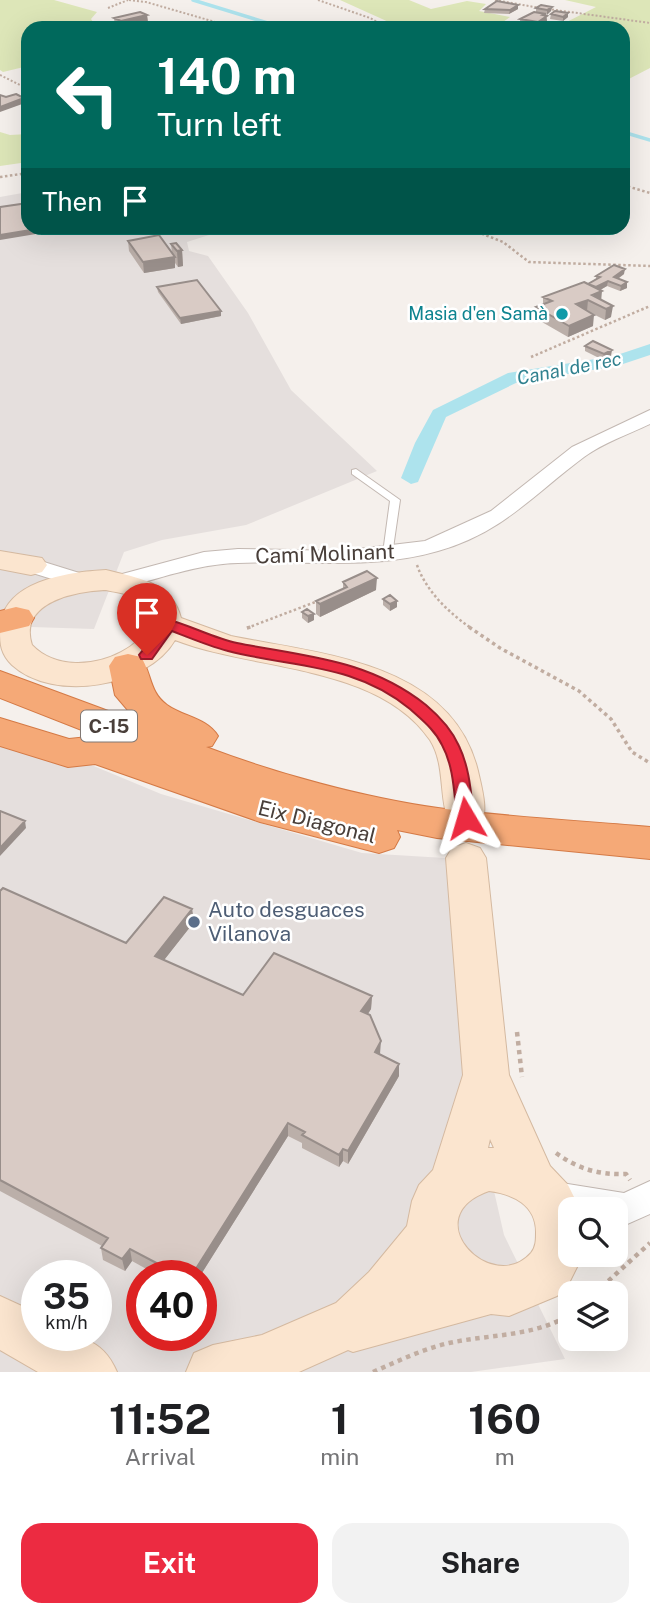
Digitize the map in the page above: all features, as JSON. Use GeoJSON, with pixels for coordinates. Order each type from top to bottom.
{"type":"FeatureCollection","features":[{"type":"Feature","properties":{"kind":"highway"},"geometry":{"type":"LineString","coordinates":[[150,634],[134,695],[153,714],[278,772],[300,792]]}},
{"type":"Feature","properties":{"kind":"highway","name":"C-15"},"geometry":{"type":"LineString","coordinates":[[0,684],[219,768],[387,814],[437,823],[650,843]]}},
{"type":"Feature","properties":{"kind":"highway","name":"Eix Diagonal"},"geometry":{"type":"LineString","coordinates":[[0,711],[98,750],[264,810],[328,827],[462,849],[650,867]]}},
{"type":"Feature","properties":{"kind":"highway"},"geometry":{"type":"LineString","coordinates":[[0,732],[68,753],[98,750]]}},
{"type":"Feature","properties":{"kind":"street","name":"Camí Molinant"},"geometry":{"type":"LineString","coordinates":[[118,582],[204,559],[237,556],[341,558],[413,551],[479,527],[499,516],[579,451],[650,416]]}},
{"type":"Feature","properties":{"kind":"street"},"geometry":{"type":"LineString","coordinates":[[0,560],[22,600],[12,632],[15,646],[25,658],[40,668],[60,674],[83,676],[106,673],[150,634],[173,568]]}},
{"type":"Feature","properties":{"kind":"street"},"geometry":{"type":"LineString","coordinates":[[22,600],[81,581],[118,582],[138,587],[150,634]]}},
{"type":"Feature","properties":{"kind":"street"},"geometry":{"type":"LineString","coordinates":[[150,634],[220,650],[236,638],[340,666],[398,691],[435,721],[450,744],[459,769],[466,838],[510,1074],[558,1212]]}},
{"type":"Feature","properties":{"kind":"street"},"geometry":{"type":"LineString","coordinates":[[491,1289],[466,1281],[447,1265],[432,1234],[435,1204],[454,1180],[510,1074]]}},
{"type":"Feature","properties":{"kind":"street"},"geometry":{"type":"LineString","coordinates":[[454,1180],[474,1171],[489,1169],[545,1177],[629,1198]]}},
{"type":"Feature","properties":{"kind":"street"},"geometry":{"type":"LineString","coordinates":[[213,1372],[263,1360],[354,1321],[387,1289],[432,1234]]}},
{"type":"Feature","properties":{"kind":"street"},"geometry":{"type":"LineString","coordinates":[[319,1336],[491,1289],[515,1289],[535,1281],[558,1259]]}},
{"type":"Feature","properties":{"kind":"street"},"geometry":{"type":"LineString","coordinates":[[0,1321],[90,1372]]}},
{"type":"Feature","properties":{"kind":"lane"},"geometry":{"type":"LineString","coordinates":[[356,472],[395,500],[388,553]]}},
{"type":"Feature","properties":{"kind":"path"},"geometry":{"type":"LineString","coordinates":[[108,8],[128,0],[146,2],[212,21]]}},
{"type":"Feature","properties":{"kind":"path"},"geometry":{"type":"LineString","coordinates":[[318,0],[375,21]]}},
{"type":"Feature","properties":{"kind":"path"},"geometry":{"type":"LineString","coordinates":[[495,0],[650,23]]}},
{"type":"Feature","properties":{"kind":"path"},"geometry":{"type":"LineString","coordinates":[[0,75],[21,86]]}},
{"type":"Feature","properties":{"kind":"path"},"geometry":{"type":"LineString","coordinates":[[0,177],[21,174]]}},
{"type":"Feature","properties":{"kind":"path"},"geometry":{"type":"LineString","coordinates":[[630,187],[650,193]]}},
{"type":"Feature","properties":{"kind":"path"},"geometry":{"type":"LineString","coordinates":[[485,235],[503,242],[529,262],[650,267]]}},
{"type":"Feature","properties":{"kind":"path"},"geometry":{"type":"LineString","coordinates":[[531,357],[650,306]]}},
{"type":"Feature","properties":{"kind":"path"},"geometry":{"type":"LineString","coordinates":[[413,551],[421,577],[452,615],[500,648],[579,691],[611,719],[632,752],[650,763]]}},
{"type":"Feature","properties":{"kind":"path"},"geometry":{"type":"LineString","coordinates":[[236,638],[321,600]]}},
{"type":"Feature","properties":{"kind":"path"},"geometry":{"type":"LineString","coordinates":[[545,1177],[575,1167],[605,1175],[629,1198]]}},
{"type":"Feature","properties":{"kind":"path"},"geometry":{"type":"LineString","coordinates":[[606,1281],[650,1243]]}},
{"type":"Feature","properties":{"kind":"path"},"geometry":{"type":"LineString","coordinates":[[373,1372],[446,1343],[533,1331],[558,1322]]}},
{"type":"Feature","properties":{"kind":"shaded area"},"geometry":{"type":"Polygon","coordinates":[[[21,193],[21,235],[209,235],[187,242],[189,251],[208,256],[248,313],[291,390],[377,471],[246,525],[162,540],[124,552],[94,629],[0,626],[0,197],[21,193]]]}},
{"type":"Feature","properties":{"kind":"shaded area"},"geometry":{"type":"Polygon","coordinates":[[[0,727],[161,794],[362,853],[461,859],[469,1081],[504,1235],[558,1345],[558,1351],[561,1351],[565,1359],[471,1372],[0,1372],[0,727]]]}},
{"type":"Feature","properties":{"kind":"green space"},"geometry":{"type":"Polygon","coordinates":[[[0,0],[54,0],[97,12],[91,19],[92,21],[21,21],[21,68],[3,72],[0,70],[0,0]]]}},
{"type":"Feature","properties":{"kind":"green space"},"geometry":{"type":"Polygon","coordinates":[[[340,0],[409,0],[431,9],[467,1],[486,4],[479,11],[510,17],[504,21],[386,21],[340,0]]]}},
{"type":"Feature","properties":{"kind":"green space"},"geometry":{"type":"Polygon","coordinates":[[[565,0],[650,0],[650,68],[630,78],[630,21],[569,21],[596,7],[565,0]]]}},
{"type":"Feature","properties":{"kind":"green space"},"geometry":{"type":"Polygon","coordinates":[[[0,132],[21,134],[21,163],[0,166],[0,132]]]}},
{"type":"Feature","properties":{"kind":"building"},"geometry":{"type":"Polygon","coordinates":[[[497,1],[518,5],[510,10],[485,9],[497,1]]]}},
{"type":"Feature","properties":{"kind":"building"},"geometry":{"type":"Polygon","coordinates":[[[541,5],[552,7],[547,10],[536,8],[541,5]]]}},
{"type":"Feature","properties":{"kind":"building"},"geometry":{"type":"Polygon","coordinates":[[[555,11],[568,13],[563,17],[551,14],[555,11]]]}},
{"type":"Feature","properties":{"kind":"building"},"geometry":{"type":"Polygon","coordinates":[[[140,12],[147,15],[121,21],[114,18],[140,12]]]}},
{"type":"Feature","properties":{"kind":"building"},"geometry":{"type":"Polygon","coordinates":[[[534,12],[547,16],[540,21],[520,19],[534,12]]]}},
{"type":"Feature","properties":{"kind":"building"},"geometry":{"type":"Polygon","coordinates":[[[16,94],[21,99],[0,107],[0,95],[6,97],[16,94]]]}},
{"type":"Feature","properties":{"kind":"building"},"geometry":{"type":"Polygon","coordinates":[[[21,204],[21,232],[0,235],[0,207],[21,204]]]}},
{"type":"Feature","properties":{"kind":"building"},"geometry":{"type":"Polygon","coordinates":[[[159,235],[175,257],[143,262],[128,241],[159,235]]]}},
{"type":"Feature","properties":{"kind":"building"},"geometry":{"type":"Polygon","coordinates":[[[176,243],[182,250],[177,251],[171,244],[176,243]]]}},
{"type":"Feature","properties":{"kind":"building"},"geometry":{"type":"Polygon","coordinates":[[[614,265],[625,269],[614,277],[627,282],[621,286],[608,281],[596,287],[588,284],[600,277],[596,276],[614,265]]]}},
{"type":"Feature","properties":{"kind":"building"},"geometry":{"type":"Polygon","coordinates":[[[197,280],[221,311],[180,318],[157,287],[197,280]]]}},
{"type":"Feature","properties":{"kind":"building"},"geometry":{"type":"Polygon","coordinates":[[[584,282],[602,291],[592,295],[613,306],[606,309],[588,300],[576,304],[594,315],[569,326],[536,307],[552,301],[543,297],[584,282]]]}},
{"type":"Feature","properties":{"kind":"building"},"geometry":{"type":"Polygon","coordinates":[[[593,341],[612,350],[604,354],[585,346],[593,341]]]}},
{"type":"Feature","properties":{"kind":"building"},"geometry":{"type":"Polygon","coordinates":[[[367,571],[377,578],[320,604],[316,601],[347,587],[343,582],[367,571]]]}},
{"type":"Feature","properties":{"kind":"building"},"geometry":{"type":"Polygon","coordinates":[[[390,595],[397,601],[390,604],[383,599],[390,595]]]}},
{"type":"Feature","properties":{"kind":"building"},"geometry":{"type":"Polygon","coordinates":[[[307,609],[314,614],[308,616],[302,612],[307,609]]]}},
{"type":"Feature","properties":{"kind":"building"},"geometry":{"type":"Polygon","coordinates":[[[0,811],[25,821],[0,848],[0,811]]]}},
{"type":"Feature","properties":{"kind":"building"},"geometry":{"type":"Polygon","coordinates":[[[3,888],[126,943],[164,897],[192,909],[155,956],[243,995],[274,953],[372,996],[361,1011],[370,1015],[381,1041],[375,1052],[399,1064],[348,1151],[343,1149],[339,1155],[302,1135],[305,1132],[288,1123],[201,1260],[151,1260],[130,1249],[122,1259],[101,1248],[108,1238],[0,1180],[0,891],[3,888]]]}},
{"type":"Feature","properties":{"kind":"waterway"},"geometry":{"type":"LineString","coordinates":[[193,0],[261,21]]}},
{"type":"Feature","properties":{"kind":"waterway"},"geometry":{"type":"LineString","coordinates":[[630,134],[650,140]]}},
{"type":"Feature","properties":{"kind":"waterway","name":"Canal de rec"},"geometry":{"type":"LineString","coordinates":[[411,478],[424,443],[439,414],[514,377],[617,361],[650,349]]}},
{"type":"Feature","properties":{"kind":"place","name":"Masia d'en Samà"},"geometry":{"type":"Point","coordinates":[562,314]}},
{"type":"Feature","properties":{"kind":"place","name":"Auto desguaces Vilanova"},"geometry":{"type":"Point","coordinates":[194,922]}},
{"type":"Feature","properties":{"kind":"route"},"geometry":{"type":"LineString","coordinates":[[147,655],[163,636],[166,624],[230,647],[340,666],[373,678],[398,691],[435,721],[450,744],[459,769],[466,818]]}}]}
